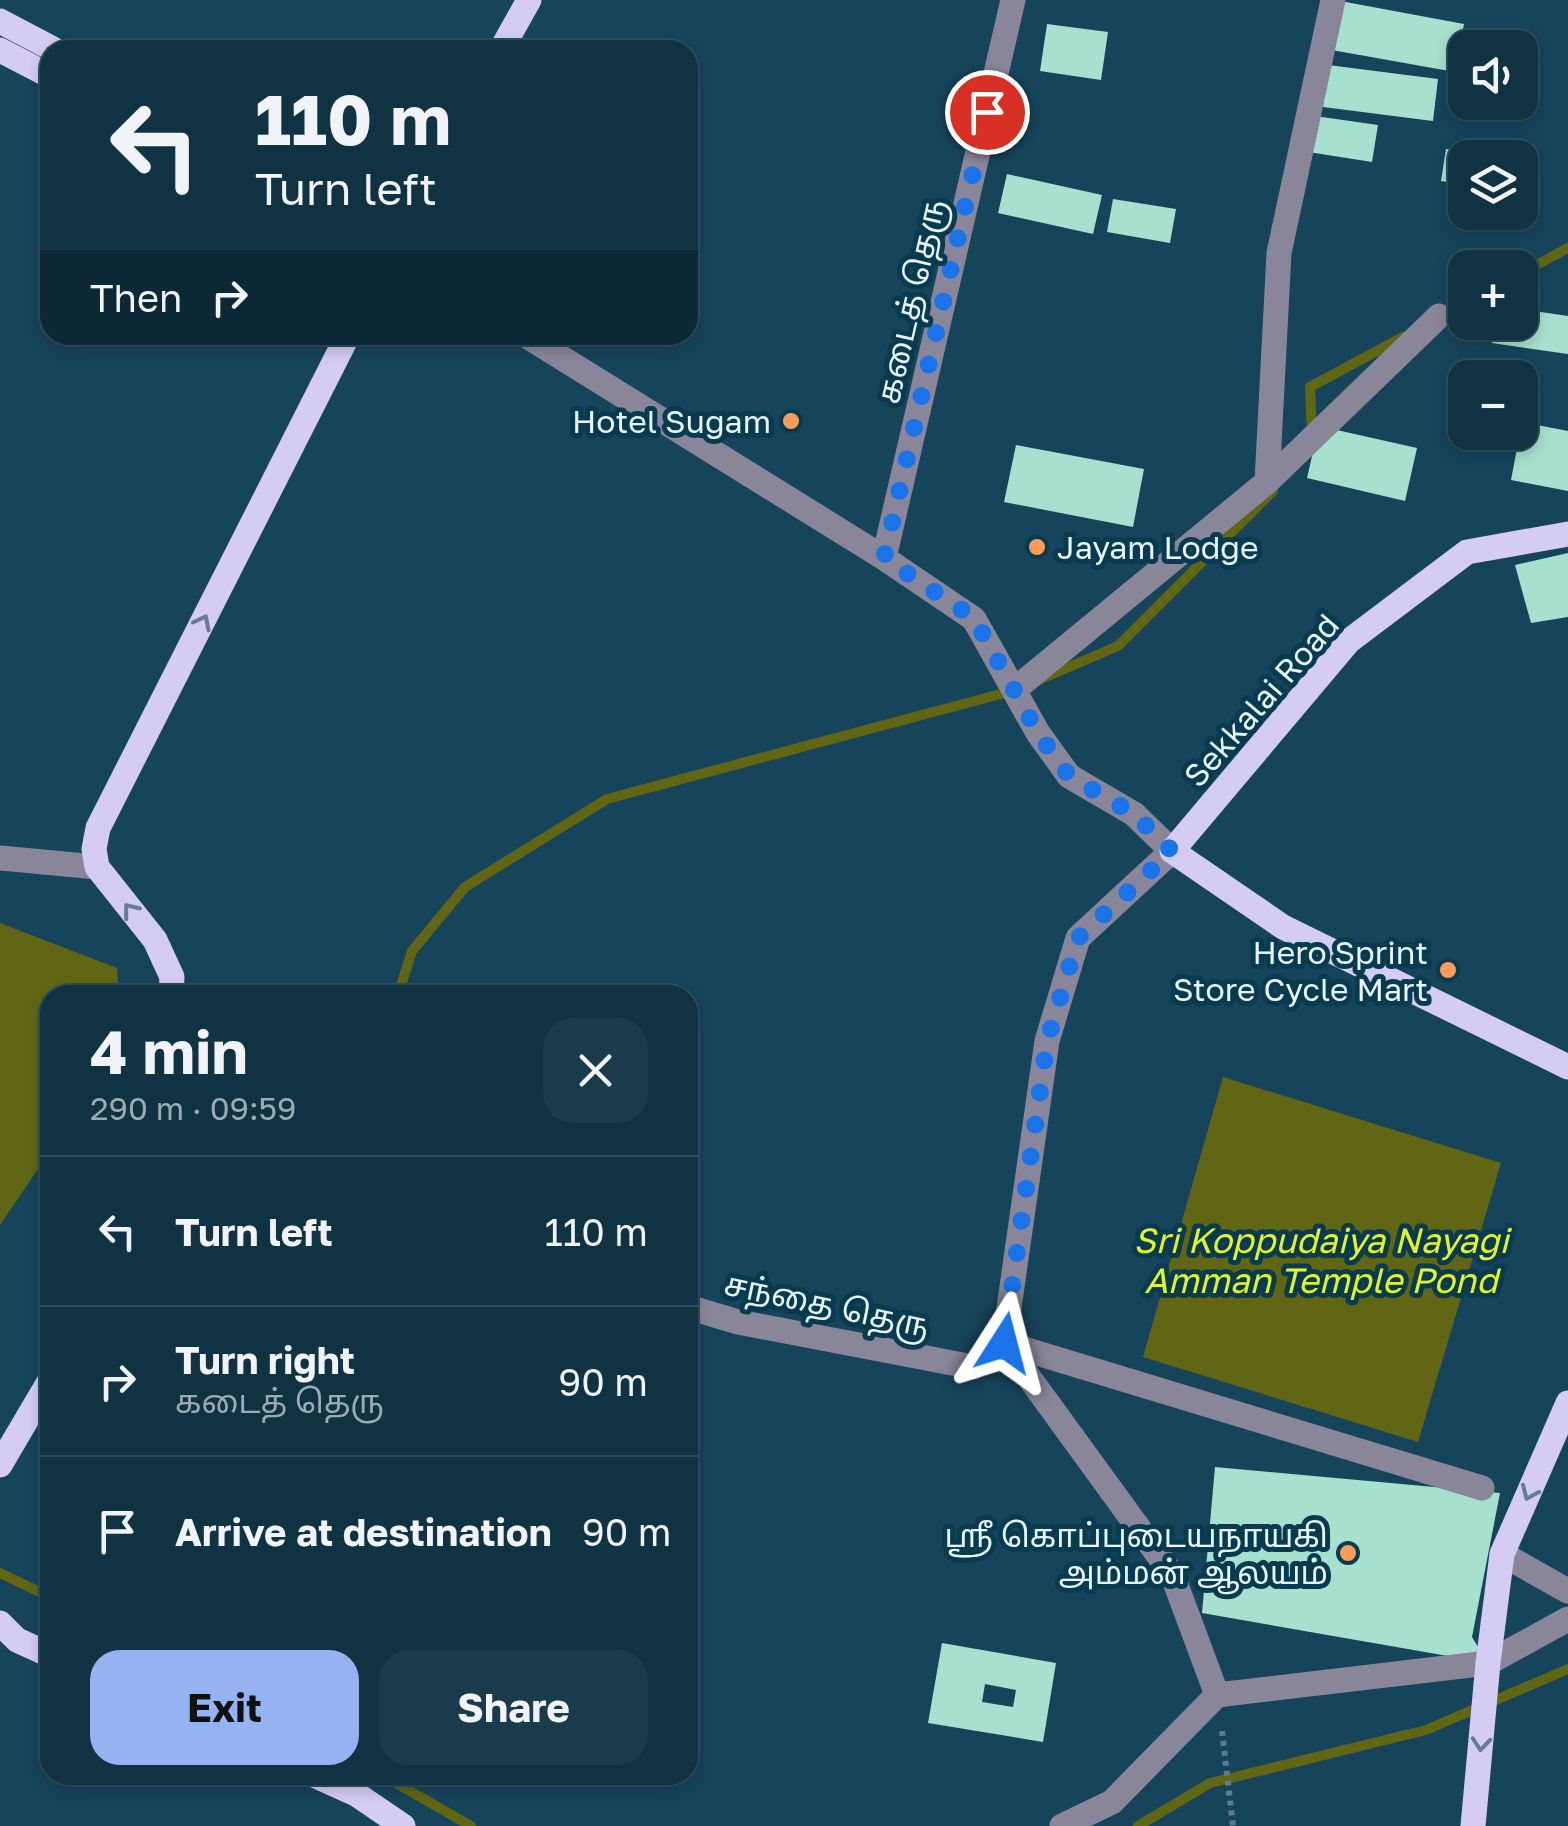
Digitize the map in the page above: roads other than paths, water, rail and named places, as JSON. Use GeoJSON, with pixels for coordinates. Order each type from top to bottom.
{"type":"FeatureCollection","features":[{"type":"Feature","properties":{"kind":"main road"},"geometry":{"type":"LineString","coordinates":[[507,40],[529,0]]}},
{"type":"Feature","properties":{"kind":"main road"},"geometry":{"type":"LineString","coordinates":[[0,21],[40,42]]}},
{"type":"Feature","properties":{"kind":"main road"},"geometry":{"type":"LineString","coordinates":[[0,50],[40,71]]}},
{"type":"Feature","properties":{"kind":"main road"},"geometry":{"type":"LineString","coordinates":[[172,985],[154,940],[97,867],[94,848],[98,828],[343,345]]}},
{"type":"Feature","properties":{"kind":"main road","name":"Sekkalai Road"},"geometry":{"type":"LineString","coordinates":[[1172,851],[1349,642],[1467,552],[1568,534]]}},
{"type":"Feature","properties":{"kind":"main road"},"geometry":{"type":"LineString","coordinates":[[1172,851],[1284,927],[1568,1067]]}},
{"type":"Feature","properties":{"kind":"main road"},"geometry":{"type":"LineString","coordinates":[[0,1465],[40,1397]]}},
{"type":"Feature","properties":{"kind":"main road"},"geometry":{"type":"LineString","coordinates":[[1473,1826],[1502,1554],[1568,1403]]}},
{"type":"Feature","properties":{"kind":"main road"},"geometry":{"type":"LineString","coordinates":[[0,1623],[17,1640],[40,1650]]}},
{"type":"Feature","properties":{"kind":"main road"},"geometry":{"type":"LineString","coordinates":[[336,1785],[403,1826]]}},
{"type":"Feature","properties":{"kind":"street","name":"கடைத் தெரு"},"geometry":{"type":"LineString","coordinates":[[884,558],[1013,0]]}},
{"type":"Feature","properties":{"kind":"street"},"geometry":{"type":"LineString","coordinates":[[1267,482],[1279,253],[1333,0]]}},
{"type":"Feature","properties":{"kind":"street"},"geometry":{"type":"LineString","coordinates":[[1014,690],[1267,482],[1439,316]]}},
{"type":"Feature","properties":{"kind":"street"},"geometry":{"type":"LineString","coordinates":[[540,345],[974,618],[1038,733],[1069,776],[1134,814],[1172,851],[1078,938],[1047,1042],[1004,1343],[1172,1574],[1217,1694]]}},
{"type":"Feature","properties":{"kind":"street"},"geometry":{"type":"LineString","coordinates":[[0,858],[97,867]]}},
{"type":"Feature","properties":{"kind":"street","name":"சந்தை தெரு"},"geometry":{"type":"LineString","coordinates":[[698,1310],[738,1322],[973,1367],[1004,1343]]}},
{"type":"Feature","properties":{"kind":"street"},"geometry":{"type":"LineString","coordinates":[[1004,1343],[1482,1488]]}},
{"type":"Feature","properties":{"kind":"street"},"geometry":{"type":"LineString","coordinates":[[1502,1554],[1568,1590]]}},
{"type":"Feature","properties":{"kind":"street"},"geometry":{"type":"LineString","coordinates":[[1062,1826],[1112,1802],[1217,1694],[1488,1663],[1568,1619]]}},
{"type":"Feature","properties":{"kind":"water"},"geometry":{"type":"Polygon","coordinates":[[[0,923],[117,968],[118,985],[40,985],[40,1166],[0,1225],[0,923]]]}},
{"type":"Feature","properties":{"kind":"water","name":"Sri Koppudaiya Nayagi Amman Temple Pond"},"geometry":{"type":"Polygon","coordinates":[[[1223,1077],[1501,1163],[1418,1442],[1143,1357],[1223,1077]]]}},
{"type":"Feature","properties":{"kind":"waterway"},"geometry":{"type":"LineString","coordinates":[[1538,264],[1568,248]]}},
{"type":"Feature","properties":{"kind":"waterway"},"geometry":{"type":"LineString","coordinates":[[1439,317],[1448,312]]}},
{"type":"Feature","properties":{"kind":"waterway"},"geometry":{"type":"LineString","coordinates":[[1312,435],[1310,387],[1403,337]]}},
{"type":"Feature","properties":{"kind":"waterway"},"geometry":{"type":"LineString","coordinates":[[1041,679],[1118,646],[1273,491]]}},
{"type":"Feature","properties":{"kind":"waterway"},"geometry":{"type":"LineString","coordinates":[[401,985],[412,951],[465,887],[607,799],[1012,691]]}},
{"type":"Feature","properties":{"kind":"waterway"},"geometry":{"type":"LineString","coordinates":[[0,1573],[40,1592]]}},
{"type":"Feature","properties":{"kind":"waterway"},"geometry":{"type":"LineString","coordinates":[[1138,1826],[1210,1783],[1426,1730],[1568,1669]]}},
{"type":"Feature","properties":{"kind":"waterway"},"geometry":{"type":"LineString","coordinates":[[399,1785],[471,1826]]}},
{"type":"Feature","properties":{"kind":"place","name":"Hotel Sugam"},"geometry":{"type":"Point","coordinates":[791,421]}},
{"type":"Feature","properties":{"kind":"place","name":"Jayam Lodge"},"geometry":{"type":"Point","coordinates":[1037,547]}},
{"type":"Feature","properties":{"kind":"place","name":"Hero Sprint Store Cycle Mart"},"geometry":{"type":"Point","coordinates":[1448,970]}},
{"type":"Feature","properties":{"kind":"place","name":"ஸ்ரீ கொப்புடையநாயகி அம்மன் ஆலயம்"},"geometry":{"type":"Point","coordinates":[1348,1553]}}]}
